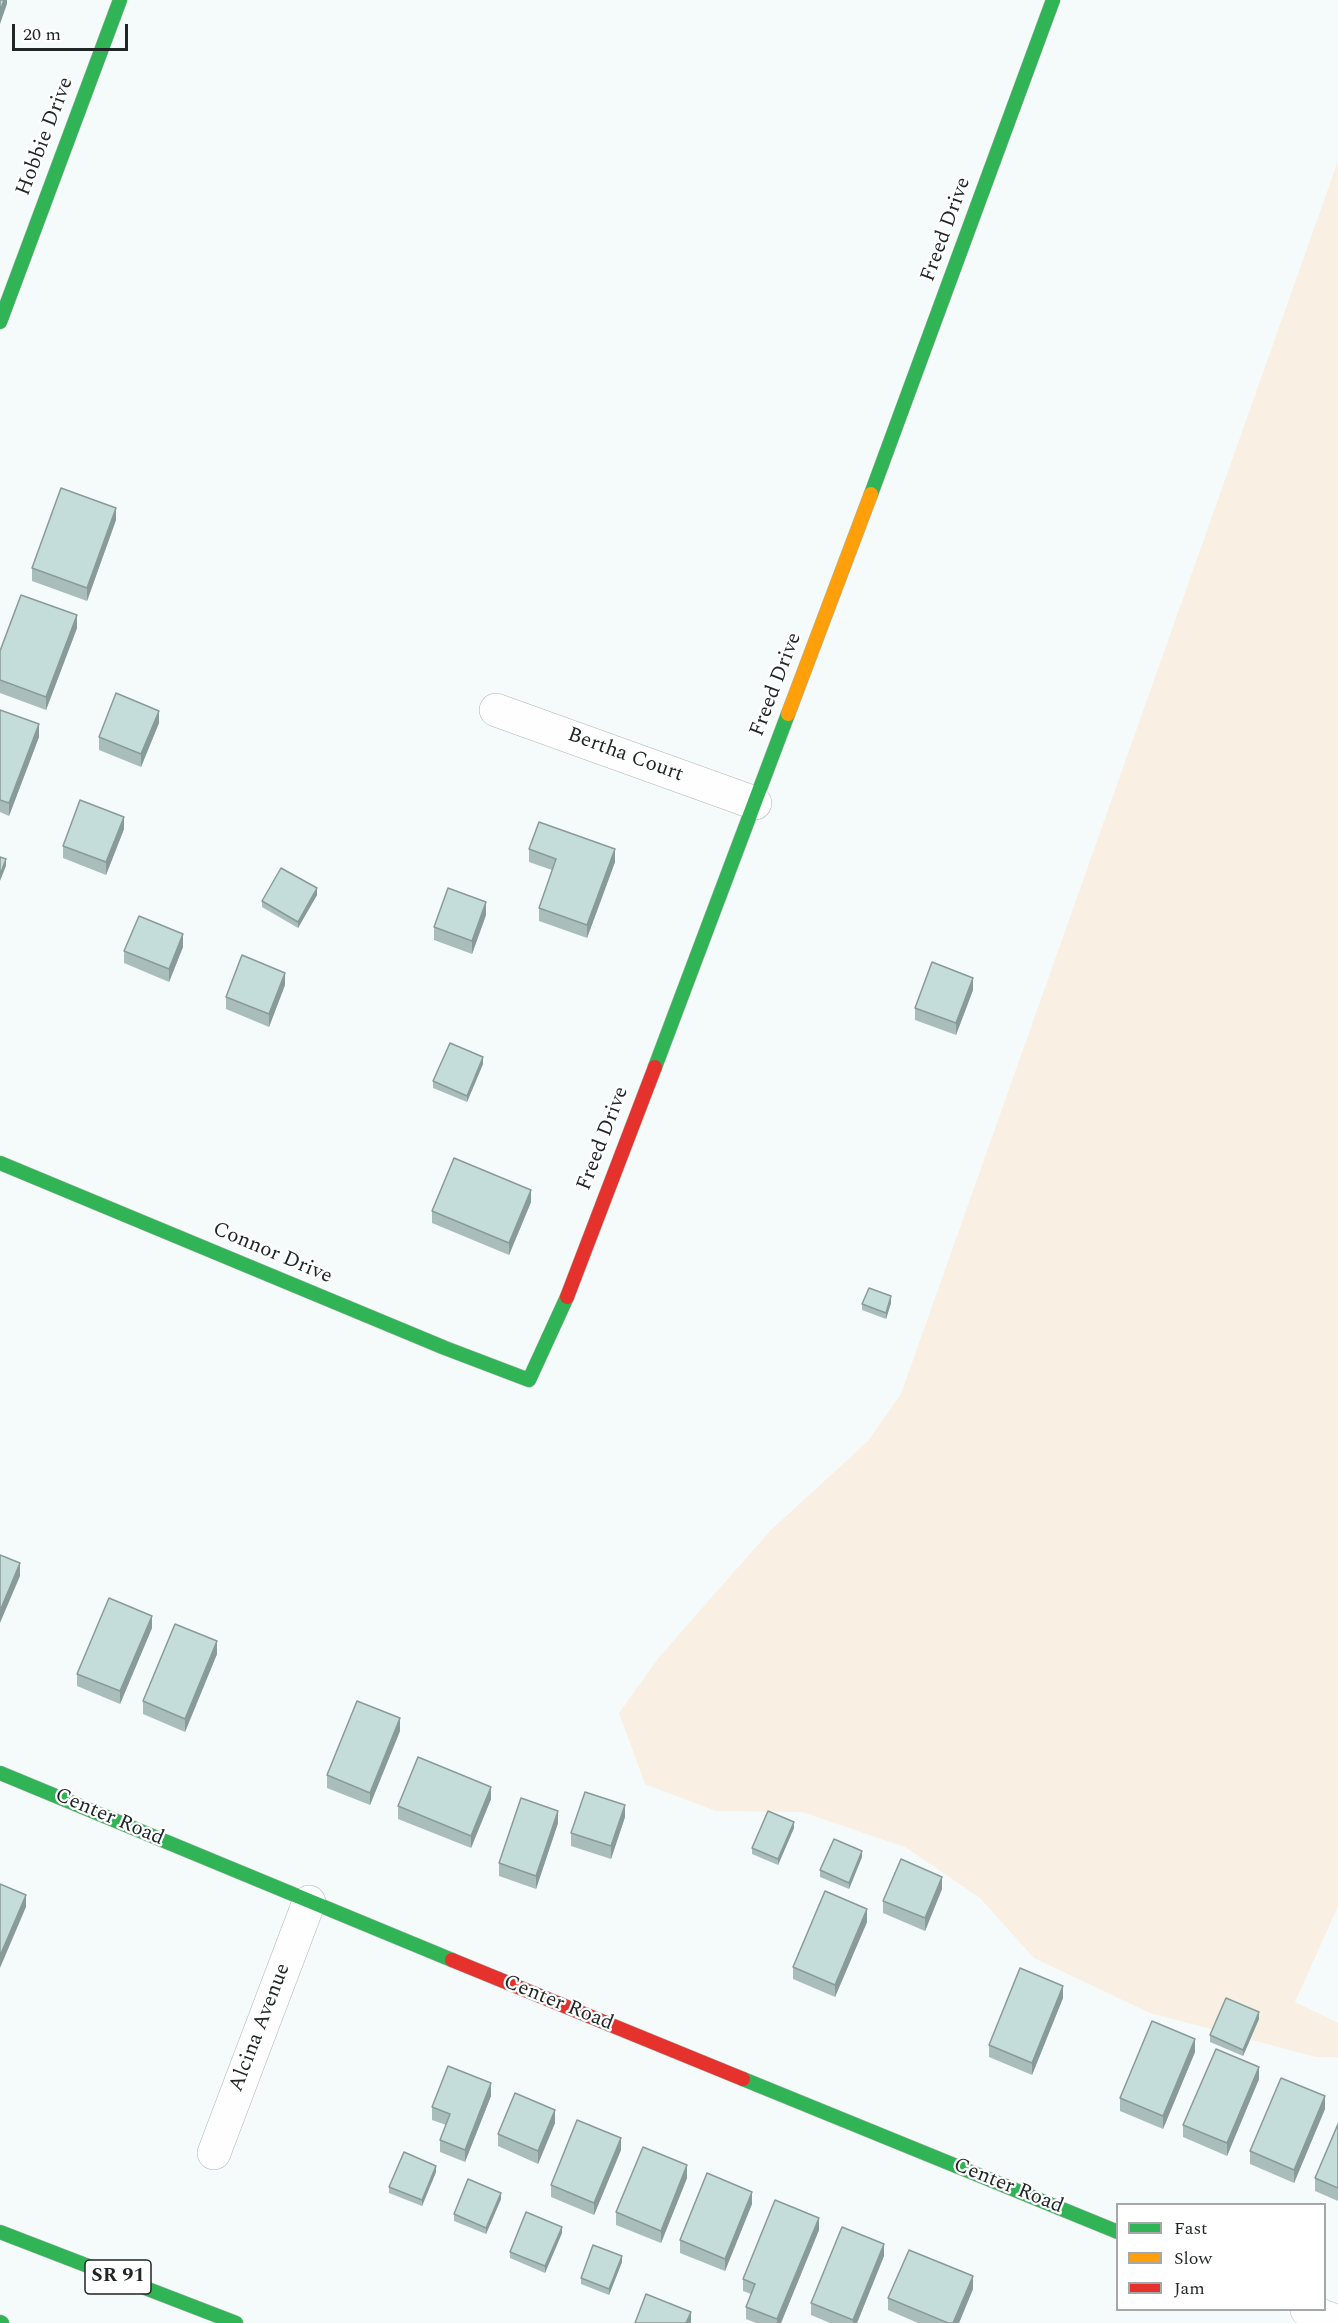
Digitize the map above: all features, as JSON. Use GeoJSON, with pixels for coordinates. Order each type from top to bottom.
{"type":"FeatureCollection","features":[{"type":"Feature","properties":{"kind":"street","name":"Hobbie Drive"},"geometry":{"type":"LineString","coordinates":[[0,322],[6,283],[120,0]]}},
{"type":"Feature","properties":{"kind":"street","name":"Freed Drive"},"geometry":{"type":"LineString","coordinates":[[530,1380],[569,1292],[755,803],[956,267],[1053,0]]}},
{"type":"Feature","properties":{"kind":"street","name":"Bertha Court"},"geometry":{"type":"LineString","coordinates":[[496,710],[755,803]]}},
{"type":"Feature","properties":{"kind":"street","name":"Connor Drive"},"geometry":{"type":"LineString","coordinates":[[0,1163],[445,1348],[530,1380]]}},
{"type":"Feature","properties":{"kind":"street","name":"Center Road"},"geometry":{"type":"LineString","coordinates":[[0,1773],[309,1902],[1116,2231]]}},
{"type":"Feature","properties":{"kind":"street","name":"Alcina Avenue"},"geometry":{"type":"LineString","coordinates":[[214,2154],[309,1902]]}},
{"type":"Feature","properties":{"kind":"street","name":"SR 91"},"geometry":{"type":"LineString","coordinates":[[0,2232],[236,2323]]}},
{"type":"Feature","properties":{"kind":"street"},"geometry":{"type":"LineString","coordinates":[[1310,2311],[1338,2322]]}},
{"type":"Feature","properties":{"kind":"shaded area"},"geometry":{"type":"Polygon","coordinates":[[[1338,161],[1338,1906],[1295,2002],[1338,2023],[1338,2057],[1316,2057],[1150,2013],[1034,1958],[980,1898],[905,1847],[802,1812],[716,1811],[645,1784],[619,1713],[660,1656],[771,1530],[868,1441],[901,1394],[1338,161]]]}},
{"type":"Feature","properties":{"kind":"building"},"geometry":{"type":"Polygon","coordinates":[[[61,488],[116,508],[87,588],[32,568],[61,488]]]}},
{"type":"Feature","properties":{"kind":"building"},"geometry":{"type":"Polygon","coordinates":[[[21,595],[77,615],[46,697],[0,680],[0,651],[21,595]]]}},
{"type":"Feature","properties":{"kind":"building"},"geometry":{"type":"Polygon","coordinates":[[[116,693],[159,711],[141,754],[99,737],[116,693]]]}},
{"type":"Feature","properties":{"kind":"building"},"geometry":{"type":"Polygon","coordinates":[[[0,710],[39,724],[9,803],[0,800],[0,710]]]}},
{"type":"Feature","properties":{"kind":"building"},"geometry":{"type":"Polygon","coordinates":[[[80,800],[124,817],[106,862],[63,846],[80,800]]]}},
{"type":"Feature","properties":{"kind":"building"},"geometry":{"type":"Polygon","coordinates":[[[539,822],[615,849],[587,925],[539,908],[556,859],[529,849],[539,822]]]}},
{"type":"Feature","properties":{"kind":"building"},"geometry":{"type":"Polygon","coordinates":[[[0,857],[6,859],[0,875],[0,857]]]}},
{"type":"Feature","properties":{"kind":"building"},"geometry":{"type":"Polygon","coordinates":[[[281,868],[317,888],[298,922],[262,901],[281,868]]]}},
{"type":"Feature","properties":{"kind":"building"},"geometry":{"type":"Polygon","coordinates":[[[448,888],[486,902],[472,941],[434,927],[448,888]]]}},
{"type":"Feature","properties":{"kind":"building"},"geometry":{"type":"Polygon","coordinates":[[[139,916],[183,934],[169,969],[124,951],[139,916]]]}},
{"type":"Feature","properties":{"kind":"building"},"geometry":{"type":"Polygon","coordinates":[[[242,955],[285,973],[269,1014],[226,997],[242,955]]]}},
{"type":"Feature","properties":{"kind":"building"},"geometry":{"type":"Polygon","coordinates":[[[932,962],[973,978],[956,1023],[915,1008],[932,962]]]}},
{"type":"Feature","properties":{"kind":"building"},"geometry":{"type":"Polygon","coordinates":[[[450,1043],[483,1057],[467,1096],[433,1081],[450,1043]]]}},
{"type":"Feature","properties":{"kind":"building"},"geometry":{"type":"Polygon","coordinates":[[[454,1158],[531,1190],[509,1243],[432,1211],[454,1158]]]}},
{"type":"Feature","properties":{"kind":"building"},"geometry":{"type":"Polygon","coordinates":[[[869,1288],[891,1296],[886,1313],[862,1304],[869,1288]]]}},
{"type":"Feature","properties":{"kind":"building"},"geometry":{"type":"Polygon","coordinates":[[[0,1555],[20,1563],[0,1611],[0,1555]]]}},
{"type":"Feature","properties":{"kind":"building"},"geometry":{"type":"Polygon","coordinates":[[[109,1598],[152,1616],[120,1691],[77,1674],[109,1598]]]}},
{"type":"Feature","properties":{"kind":"building"},"geometry":{"type":"Polygon","coordinates":[[[175,1624],[217,1641],[185,1719],[143,1701],[175,1624]]]}},
{"type":"Feature","properties":{"kind":"building"},"geometry":{"type":"Polygon","coordinates":[[[357,1701],[400,1718],[370,1793],[327,1775],[357,1701]]]}},
{"type":"Feature","properties":{"kind":"building"},"geometry":{"type":"Polygon","coordinates":[[[418,1757],[491,1787],[471,1836],[398,1806],[418,1757]]]}},
{"type":"Feature","properties":{"kind":"building"},"geometry":{"type":"Polygon","coordinates":[[[585,1792],[625,1805],[611,1846],[571,1833],[585,1792]]]}},
{"type":"Feature","properties":{"kind":"building"},"geometry":{"type":"Polygon","coordinates":[[[521,1798],[558,1811],[536,1876],[499,1863],[521,1798]]]}},
{"type":"Feature","properties":{"kind":"building"},"geometry":{"type":"Polygon","coordinates":[[[768,1811],[794,1822],[778,1859],[752,1848],[768,1811]]]}},
{"type":"Feature","properties":{"kind":"building"},"geometry":{"type":"Polygon","coordinates":[[[834,1839],[862,1851],[849,1883],[820,1870],[834,1839]]]}},
{"type":"Feature","properties":{"kind":"building"},"geometry":{"type":"Polygon","coordinates":[[[901,1859],[942,1877],[925,1918],[883,1901],[901,1859]]]}},
{"type":"Feature","properties":{"kind":"building"},"geometry":{"type":"Polygon","coordinates":[[[0,1884],[26,1895],[0,1956],[0,1884]]]}},
{"type":"Feature","properties":{"kind":"building"},"geometry":{"type":"Polygon","coordinates":[[[825,1891],[867,1909],[835,1985],[793,1967],[825,1891]]]}},
{"type":"Feature","properties":{"kind":"building"},"geometry":{"type":"Polygon","coordinates":[[[1020,1968],[1063,1986],[1032,2063],[989,2045],[1020,1968]]]}},
{"type":"Feature","properties":{"kind":"building"},"geometry":{"type":"Polygon","coordinates":[[[1226,1998],[1259,2012],[1243,2050],[1210,2035],[1226,1998]]]}},
{"type":"Feature","properties":{"kind":"building"},"geometry":{"type":"Polygon","coordinates":[[[1152,2021],[1195,2039],[1163,2116],[1120,2098],[1152,2021]]]}},
{"type":"Feature","properties":{"kind":"building"},"geometry":{"type":"Polygon","coordinates":[[[1216,2049],[1259,2067],[1227,2143],[1183,2125],[1216,2049]]]}},
{"type":"Feature","properties":{"kind":"building"},"geometry":{"type":"Polygon","coordinates":[[[448,2066],[491,2083],[465,2150],[440,2140],[450,2114],[432,2107],[448,2066]]]}},
{"type":"Feature","properties":{"kind":"building"},"geometry":{"type":"Polygon","coordinates":[[[1281,2078],[1325,2096],[1294,2170],[1250,2151],[1281,2078]]]}},
{"type":"Feature","properties":{"kind":"building"},"geometry":{"type":"Polygon","coordinates":[[[515,2093],[555,2110],[538,2151],[498,2134],[515,2093]]]}},
{"type":"Feature","properties":{"kind":"building"},"geometry":{"type":"Polygon","coordinates":[[[577,2120],[621,2138],[594,2203],[551,2185],[577,2120]]]}},
{"type":"Feature","properties":{"kind":"building"},"geometry":{"type":"Polygon","coordinates":[[[1338,2124],[1338,2188],[1315,2178],[1338,2124]]]}},
{"type":"Feature","properties":{"kind":"building"},"geometry":{"type":"Polygon","coordinates":[[[643,2147],[687,2165],[661,2231],[616,2212],[643,2147]]]}},
{"type":"Feature","properties":{"kind":"building"},"geometry":{"type":"Polygon","coordinates":[[[404,2152],[436,2166],[422,2200],[389,2187],[404,2152]]]}},
{"type":"Feature","properties":{"kind":"building"},"geometry":{"type":"Polygon","coordinates":[[[707,2173],[752,2192],[725,2259],[680,2240],[707,2173]]]}},
{"type":"Feature","properties":{"kind":"building"},"geometry":{"type":"Polygon","coordinates":[[[468,2179],[501,2193],[486,2228],[454,2214],[468,2179]]]}},
{"type":"Feature","properties":{"kind":"building"},"geometry":{"type":"Polygon","coordinates":[[[775,2200],[819,2218],[777,2319],[746,2307],[755,2284],[743,2279],[775,2200]]]}},
{"type":"Feature","properties":{"kind":"building"},"geometry":{"type":"Polygon","coordinates":[[[526,2212],[562,2227],[545,2266],[510,2252],[526,2212]]]}},
{"type":"Feature","properties":{"kind":"building"},"geometry":{"type":"Polygon","coordinates":[[[842,2227],[884,2244],[853,2320],[811,2303],[842,2227]]]}},
{"type":"Feature","properties":{"kind":"building"},"geometry":{"type":"Polygon","coordinates":[[[593,2245],[622,2256],[609,2289],[581,2278],[593,2245]]]}},
{"type":"Feature","properties":{"kind":"building"},"geometry":{"type":"Polygon","coordinates":[[[909,2250],[973,2276],[953,2323],[888,2298],[909,2250]]]}},
{"type":"Feature","properties":{"kind":"building"},"geometry":{"type":"Polygon","coordinates":[[[646,2294],[691,2312],[686,2323],[635,2323],[646,2294]]]}},
{"type":"Feature","properties":{"kind":"traffic: fast"},"geometry":{"type":"LineString","coordinates":[[0,322],[120,0]]}},
{"type":"Feature","properties":{"kind":"traffic: fast"},"geometry":{"type":"LineString","coordinates":[[871,494],[1053,0]]}},
{"type":"Feature","properties":{"kind":"traffic: fast"},"geometry":{"type":"LineString","coordinates":[[655,1067],[788,714]]}},
{"type":"Feature","properties":{"kind":"traffic: fast"},"geometry":{"type":"LineString","coordinates":[[0,1163],[445,1348],[529,1380],[567,1297]]}},
{"type":"Feature","properties":{"kind":"traffic: fast"},"geometry":{"type":"LineString","coordinates":[[0,1773],[452,1960]]}},
{"type":"Feature","properties":{"kind":"traffic: fast"},"geometry":{"type":"LineString","coordinates":[[743,2079],[1116,2231]]}},
{"type":"Feature","properties":{"kind":"traffic: fast"},"geometry":{"type":"LineString","coordinates":[[0,2232],[236,2323]]}},
{"type":"Feature","properties":{"kind":"traffic: slow"},"geometry":{"type":"LineString","coordinates":[[788,714],[871,494]]}},
{"type":"Feature","properties":{"kind":"traffic: jam"},"geometry":{"type":"LineString","coordinates":[[567,1297],[655,1067]]}},
{"type":"Feature","properties":{"kind":"traffic: jam"},"geometry":{"type":"LineString","coordinates":[[452,1960],[743,2079]]}}]}
